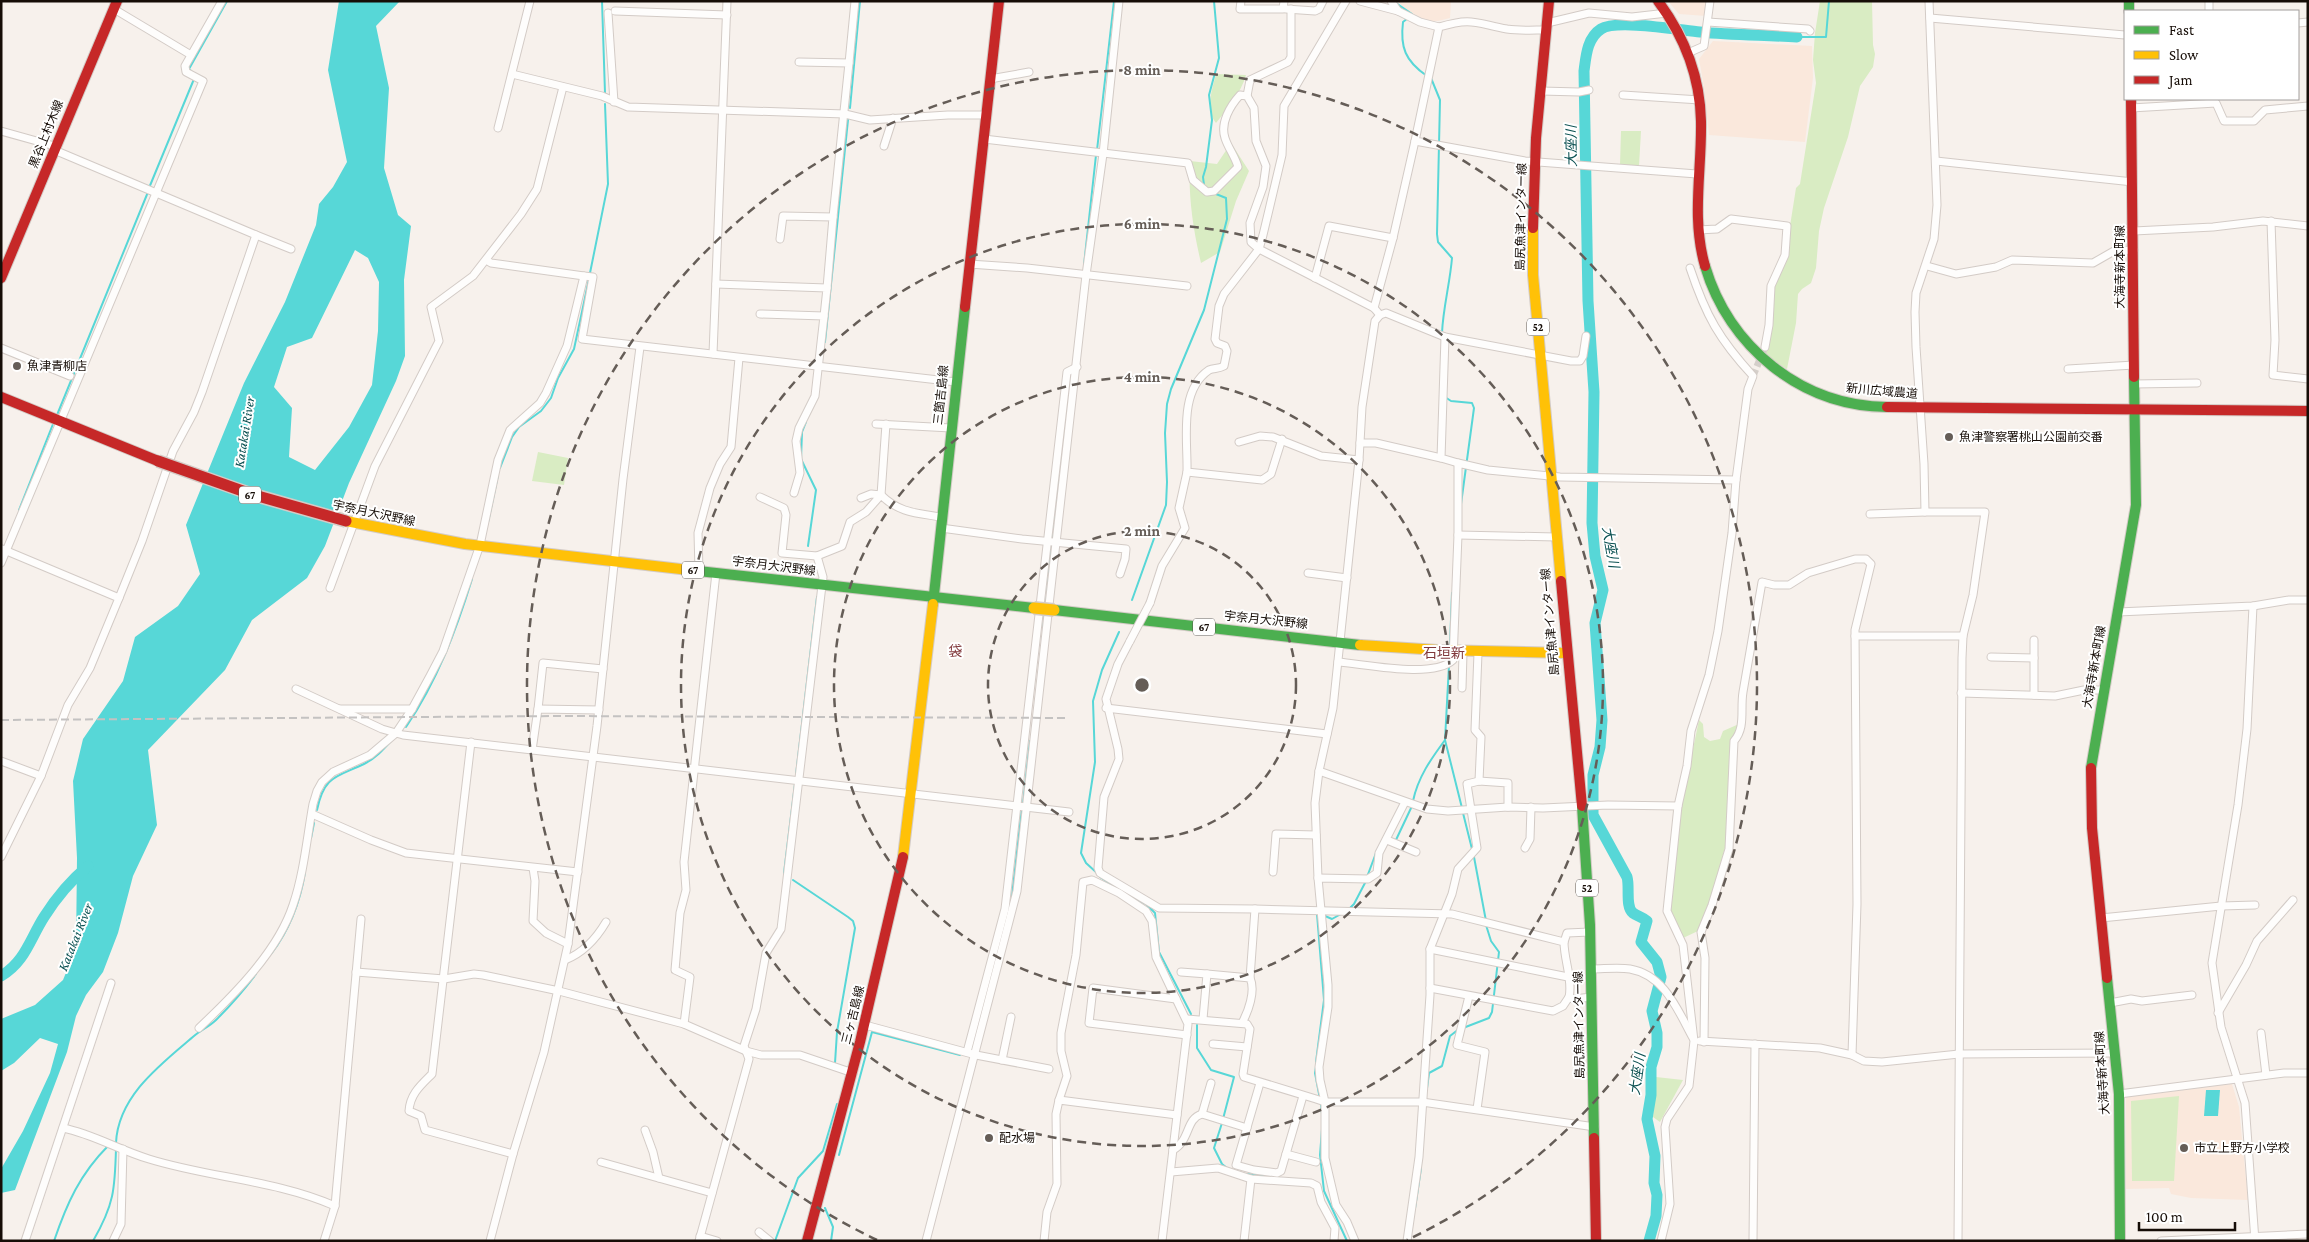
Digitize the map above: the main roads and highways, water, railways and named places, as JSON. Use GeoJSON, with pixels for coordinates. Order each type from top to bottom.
{"type":"FeatureCollection","features":[{"type":"Feature","properties":{"kind":"main road","name":"三箇吉島線"},"geometry":{"type":"LineString","coordinates":[[912,793],[999,1]]}},
{"type":"Feature","properties":{"kind":"main road","name":"島尻魚津インター線"},"geometry":{"type":"LineString","coordinates":[[1549,1],[1535,162],[1532,225],[1533,275],[1566,653],[1582,807],[1592,969],[1596,1241]]}},
{"type":"Feature","properties":{"kind":"main road","name":"新川広域農道"},"geometry":{"type":"LineString","coordinates":[[1658,1],[1670,17],[1688,53],[1700,100],[1701,138],[1698,174],[1698,230],[1703,263],[1719,304],[1746,346],[1778,374],[1842,403],[1920,408],[2255,409],[2308,411]]}},
{"type":"Feature","properties":{"kind":"main road","name":"黒谷上村木線"},"geometry":{"type":"LineString","coordinates":[[1,278],[116,5]]}},
{"type":"Feature","properties":{"kind":"main road","name":"大海寺新本町線"},"geometry":{"type":"LineString","coordinates":[[2120,1241],[2118,1094],[2090,805],[2090,775],[2136,505],[2131,104]]}},
{"type":"Feature","properties":{"kind":"main road","name":"宇奈月大沢野線"},"geometry":{"type":"LineString","coordinates":[[1,396],[230,489],[349,522],[420,537],[933,599],[1054,610],[1340,642],[1478,653],[1566,653]]}},
{"type":"Feature","properties":{"kind":"main road","name":"三ヶ吉島線"},"geometry":{"type":"LineString","coordinates":[[807,1241],[865,1025],[900,875],[912,793]]}},
{"type":"Feature","properties":{"kind":"water"},"geometry":{"type":"Polygon","coordinates":[[[339,1],[400,1],[376,26],[389,88],[384,168],[398,215],[411,226],[404,280],[405,356],[396,381],[349,483],[325,546],[307,578],[252,620],[225,670],[148,750],[157,825],[133,876],[118,933],[103,972],[86,995],[76,1016],[67,1052],[15,1190],[1,1193],[1,1169],[23,1131],[50,1073],[58,1044],[40,1038],[14,1063],[1,1071],[1,1019],[35,1005],[63,980],[76,948],[77,858],[73,781],[83,739],[123,681],[135,637],[178,606],[200,574],[186,525],[244,383],[285,302],[316,225],[319,204],[333,187],[347,162],[328,70],[339,1]],[[355,250],[312,338],[287,347],[274,387],[292,408],[289,457],[315,470],[349,427],[372,385],[378,331],[379,282],[368,258],[355,250]]]}},
{"type":"Feature","properties":{"kind":"water"},"geometry":{"type":"Polygon","coordinates":[[[2206,1090],[2220,1090],[2218,1116],[2204,1116],[2206,1090]]]}},
{"type":"Feature","properties":{"kind":"waterway"},"geometry":{"type":"LineString","coordinates":[[192,72],[189,69],[227,1]]}},
{"type":"Feature","properties":{"kind":"waterway"},"geometry":{"type":"LineString","coordinates":[[602,1],[605,93]]}},
{"type":"Feature","properties":{"kind":"waterway"},"geometry":{"type":"LineString","coordinates":[[850,108],[860,1]]}},
{"type":"Feature","properties":{"kind":"waterway"},"geometry":{"type":"LineString","coordinates":[[1097,150],[1114,1]]}},
{"type":"Feature","properties":{"kind":"waterway"},"geometry":{"type":"LineString","coordinates":[[1204,185],[1203,177],[1212,120],[1209,95],[1219,58],[1214,1]]}},
{"type":"Feature","properties":{"kind":"waterway"},"geometry":{"type":"LineString","coordinates":[[1797,37],[1826,37],[1829,1]]}},
{"type":"Feature","properties":{"kind":"waterway"},"geometry":{"type":"LineString","coordinates":[[1396,3],[1412,14]]}},
{"type":"Feature","properties":{"kind":"waterway"},"geometry":{"type":"LineString","coordinates":[[1408,18],[1403,22],[1403,46],[1409,59],[1427,76]]}},
{"type":"Feature","properties":{"kind":"waterway","name":"大座川"},"geometry":{"type":"LineString","coordinates":[[1649,1241],[1656,1216],[1657,1195],[1654,1183],[1655,1156],[1647,1119],[1651,1095],[1651,1067],[1657,1047],[1657,1033],[1652,1011],[1661,977],[1657,962],[1641,942],[1647,921],[1631,910],[1628,902],[1627,877],[1593,815],[1593,775],[1600,747],[1602,720],[1595,623],[1603,590],[1595,556],[1592,523],[1594,392],[1588,301],[1584,71],[1590,42],[1596,33],[1609,26],[1633,25],[1712,33],[1797,37]]}},
{"type":"Feature","properties":{"kind":"waterway"},"geometry":{"type":"LineString","coordinates":[[1431,78],[1440,100],[1437,234],[1438,242],[1452,258],[1442,333]]}},
{"type":"Feature","properties":{"kind":"waterway"},"geometry":{"type":"LineString","coordinates":[[149,188],[194,79]]}},
{"type":"Feature","properties":{"kind":"waterway"},"geometry":{"type":"LineString","coordinates":[[590,273],[608,184],[605,104]]}},
{"type":"Feature","properties":{"kind":"waterway"},"geometry":{"type":"LineString","coordinates":[[825,342],[848,120]]}},
{"type":"Feature","properties":{"kind":"waterway"},"geometry":{"type":"LineString","coordinates":[[1084,265],[1096,155]]}},
{"type":"Feature","properties":{"kind":"waterway"},"geometry":{"type":"LineString","coordinates":[[57,415],[148,192]]}},
{"type":"Feature","properties":{"kind":"waterway"},"geometry":{"type":"LineString","coordinates":[[1132,600],[1166,505],[1165,433],[1167,404],[1171,389],[1204,310],[1227,219],[1226,198],[1216,194]]}},
{"type":"Feature","properties":{"kind":"waterway"},"geometry":{"type":"LineString","coordinates":[[500,468],[512,437],[519,427],[541,411],[551,398],[558,378],[574,349],[589,279]]}},
{"type":"Feature","properties":{"kind":"waterway"},"geometry":{"type":"LineString","coordinates":[[1445,397],[1451,401],[1472,403],[1474,408],[1461,504]]}},
{"type":"Feature","properties":{"kind":"waterway"},"geometry":{"type":"LineString","coordinates":[[806,422],[802,432],[801,459],[816,490],[808,546]]}},
{"type":"Feature","properties":{"kind":"waterway"},"geometry":{"type":"LineString","coordinates":[[19,510],[53,424]]}},
{"type":"Feature","properties":{"kind":"waterway"},"geometry":{"type":"LineString","coordinates":[[488,522],[498,475]]}},
{"type":"Feature","properties":{"kind":"waterway"},"geometry":{"type":"LineString","coordinates":[[1053,540],[1060,476]]}},
{"type":"Feature","properties":{"kind":"waterway"},"geometry":{"type":"LineString","coordinates":[[1046,605],[1052,545]]}},
{"type":"Feature","properties":{"kind":"waterway"},"geometry":{"type":"LineString","coordinates":[[406,727],[427,692],[445,655],[472,579]]}},
{"type":"Feature","properties":{"kind":"waterway"},"geometry":{"type":"LineString","coordinates":[[1450,645],[1452,593]]}},
{"type":"Feature","properties":{"kind":"waterway"},"geometry":{"type":"LineString","coordinates":[[796,775],[817,597]]}},
{"type":"Feature","properties":{"kind":"waterway"},"geometry":{"type":"LineString","coordinates":[[1043,630],[1045,612]]}},
{"type":"Feature","properties":{"kind":"waterway"},"geometry":{"type":"LineString","coordinates":[[1097,873],[1086,863],[1081,853],[1095,762],[1093,701],[1102,670],[1119,632]]}},
{"type":"Feature","properties":{"kind":"waterway"},"geometry":{"type":"LineString","coordinates":[[1449,665],[1445,740],[1462,808]]}},
{"type":"Feature","properties":{"kind":"waterway"},"geometry":{"type":"LineString","coordinates":[[1413,801],[1422,776],[1445,740]]}},
{"type":"Feature","properties":{"kind":"waterway"},"geometry":{"type":"LineString","coordinates":[[317,810],[323,790],[328,783],[339,775],[372,759],[391,741]]}},
{"type":"Feature","properties":{"kind":"waterway"},"geometry":{"type":"LineString","coordinates":[[1023,804],[1030,741]]}},
{"type":"Feature","properties":{"kind":"waterway"},"geometry":{"type":"LineString","coordinates":[[784,873],[795,784]]}},
{"type":"Feature","properties":{"kind":"waterway"},"geometry":{"type":"LineString","coordinates":[[1395,842],[1412,806]]}},
{"type":"Feature","properties":{"kind":"waterway"},"geometry":{"type":"LineString","coordinates":[[1012,896],[1022,808]]}},
{"type":"Feature","properties":{"kind":"waterway"},"geometry":{"type":"LineString","coordinates":[[1463,813],[1472,849]]}},
{"type":"Feature","properties":{"kind":"waterway"},"geometry":{"type":"LineString","coordinates":[[311,838],[314,823]]}},
{"type":"Feature","properties":{"kind":"waterway"},"geometry":{"type":"LineString","coordinates":[[1367,877],[1376,853]]}},
{"type":"Feature","properties":{"kind":"waterway"},"geometry":{"type":"LineString","coordinates":[[1474,857],[1486,921]]}},
{"type":"Feature","properties":{"kind":"waterway","name":"Katakai River"},"geometry":{"type":"LineString","coordinates":[[1,976],[16,964],[26,950],[58,896],[88,866]]}},
{"type":"Feature","properties":{"kind":"waterway"},"geometry":{"type":"LineString","coordinates":[[271,954],[284,935],[293,915],[305,872]]}},
{"type":"Feature","properties":{"kind":"waterway"},"geometry":{"type":"LineString","coordinates":[[1100,877],[1117,888]]}},
{"type":"Feature","properties":{"kind":"waterway"},"geometry":{"type":"LineString","coordinates":[[793,880],[848,917],[853,921],[855,928],[837,1032],[835,1063]]}},
{"type":"Feature","properties":{"kind":"waterway"},"geometry":{"type":"LineString","coordinates":[[1349,909],[1354,904],[1366,881]]}},
{"type":"Feature","properties":{"kind":"waterway"},"geometry":{"type":"LineString","coordinates":[[1123,892],[1146,904],[1155,913],[1159,952],[1191,1014]]}},
{"type":"Feature","properties":{"kind":"waterway"},"geometry":{"type":"LineString","coordinates":[[1316,1062],[1324,1000],[1317,914],[1320,915]]}},
{"type":"Feature","properties":{"kind":"waterway"},"geometry":{"type":"LineString","coordinates":[[1325,916],[1332,919],[1341,914]]}},
{"type":"Feature","properties":{"kind":"waterway"},"geometry":{"type":"LineString","coordinates":[[1463,1028],[1489,1018],[1492,1012],[1499,952],[1491,941],[1486,925]]}},
{"type":"Feature","properties":{"kind":"waterway"},"geometry":{"type":"LineString","coordinates":[[981,1014],[995,961]]}},
{"type":"Feature","properties":{"kind":"waterway"},"geometry":{"type":"LineString","coordinates":[[116,1143],[124,1110],[143,1082],[168,1058],[216,1020],[256,974]]}},
{"type":"Feature","properties":{"kind":"waterway"},"geometry":{"type":"LineString","coordinates":[[1197,1025],[1197,1048],[1211,1070],[1234,1077],[1223,1119]]}},
{"type":"Feature","properties":{"kind":"waterway"},"geometry":{"type":"LineString","coordinates":[[1427,1088],[1429,1073],[1442,1066],[1450,1036],[1459,1029]]}},
{"type":"Feature","properties":{"kind":"waterway"},"geometry":{"type":"LineString","coordinates":[[839,1155],[872,1032],[960,1055]]}},
{"type":"Feature","properties":{"kind":"waterway"},"geometry":{"type":"LineString","coordinates":[[1316,1067],[1315,1073],[1320,1099]]}},
{"type":"Feature","properties":{"kind":"waterway"},"geometry":{"type":"LineString","coordinates":[[775,1241],[798,1178],[823,1151],[837,1104]]}},
{"type":"Feature","properties":{"kind":"waterway"},"geometry":{"type":"LineString","coordinates":[[1321,1104],[1322,1114]]}},
{"type":"Feature","properties":{"kind":"waterway"},"geometry":{"type":"LineString","coordinates":[[1222,1123],[1214,1148],[1222,1164],[1227,1168]]}},
{"type":"Feature","properties":{"kind":"waterway"},"geometry":{"type":"LineString","coordinates":[[1322,1129],[1320,1155],[1324,1191],[1347,1241]]}},
{"type":"Feature","properties":{"kind":"waterway"},"geometry":{"type":"LineString","coordinates":[[54,1241],[75,1190],[90,1167],[108,1146]]}},
{"type":"Feature","properties":{"kind":"waterway"},"geometry":{"type":"LineString","coordinates":[[93,1241],[105,1217],[112,1196],[116,1148]]}},
{"type":"Feature","properties":{"kind":"waterway"},"geometry":{"type":"LineString","coordinates":[[1415,1208],[1421,1168]]}},
{"type":"Feature","properties":{"kind":"waterway"},"geometry":{"type":"LineString","coordinates":[[1246,1174],[1278,1177]]}},
{"type":"Feature","properties":{"kind":"waterway"},"geometry":{"type":"LineString","coordinates":[[825,1208],[833,1227],[831,1241]]}},
{"type":"Feature","properties":{"kind":"tunnel"},"geometry":{"type":"LineString","coordinates":[[1753,376],[1765,347]]}},
{"type":"Feature","properties":{"kind":"railway"},"geometry":{"type":"LineString","coordinates":[[1,720],[560,716],[1068,718]]}},
{"type":"Feature","properties":{"kind":"place","name":"魚津青柳店"},"geometry":{"type":"Point","coordinates":[17,366]}},
{"type":"Feature","properties":{"kind":"place","name":"魚津警察署桃山公園前交番"},"geometry":{"type":"Point","coordinates":[1949,437]}},
{"type":"Feature","properties":{"kind":"place","name":"配水場"},"geometry":{"type":"Point","coordinates":[989,1138]}},
{"type":"Feature","properties":{"kind":"place","name":"市立上野方小学校"},"geometry":{"type":"Point","coordinates":[2184,1148]}},
{"type":"Feature","properties":{"kind":"district","name":"袋"},"geometry":{"type":"Point","coordinates":[955,651]}},
{"type":"Feature","properties":{"kind":"district","name":"石垣新"},"geometry":{"type":"Point","coordinates":[1444,653]}}]}
